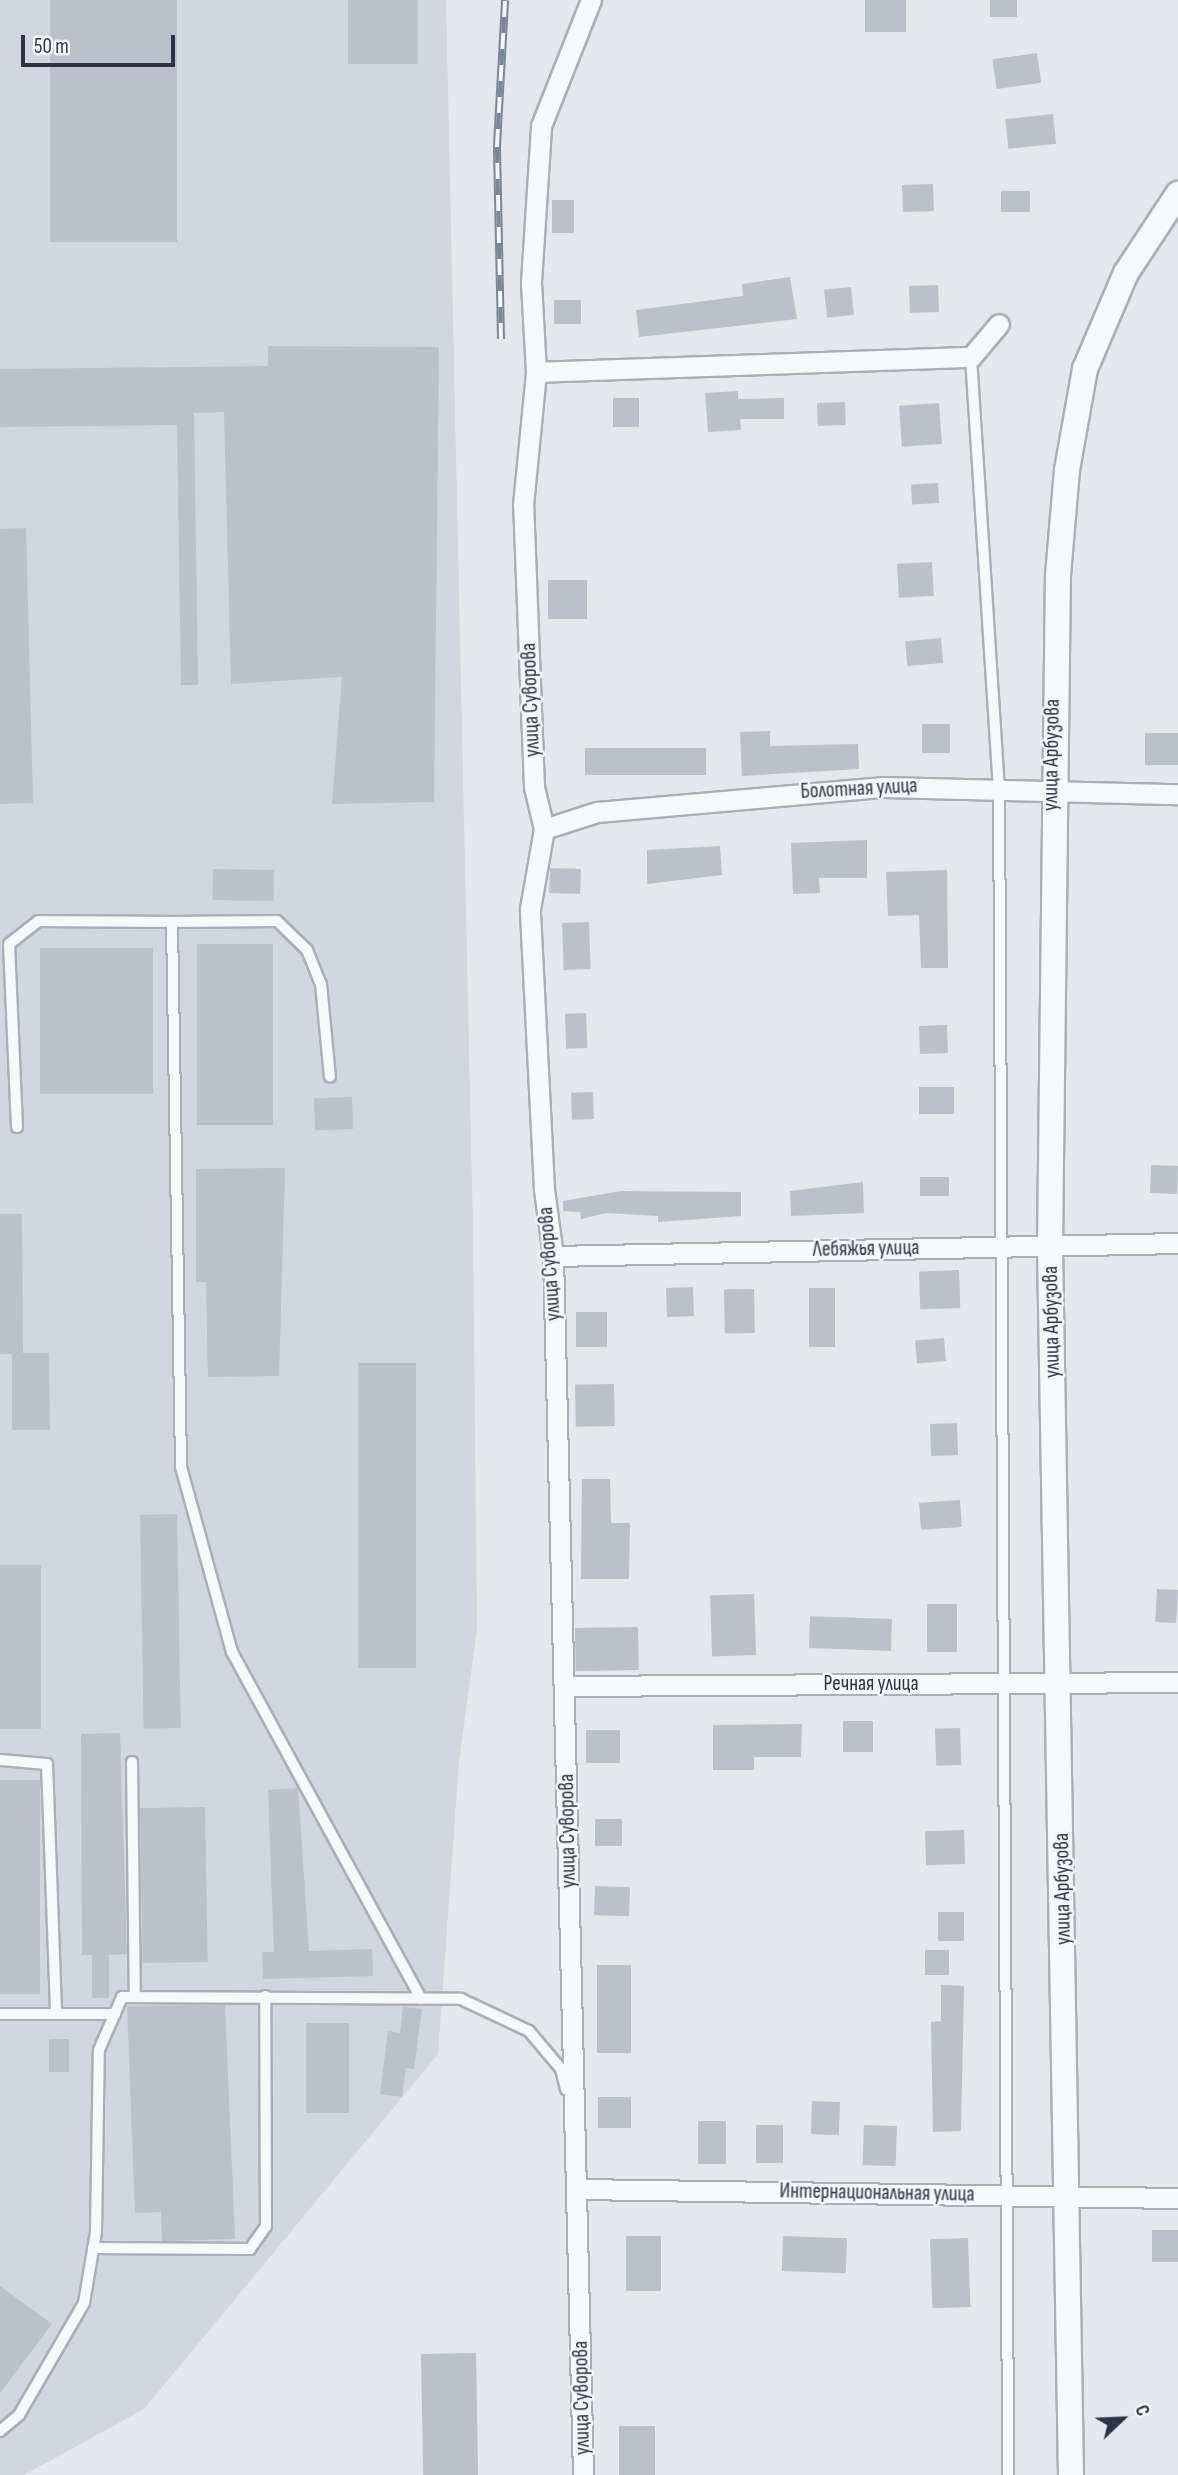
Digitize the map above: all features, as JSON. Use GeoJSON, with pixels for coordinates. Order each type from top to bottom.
{"type":"FeatureCollection","features":[{"type":"Feature","properties":{"kind":"street","name":"улица Суворова"},"geometry":{"type":"LineString","coordinates":[[583,2475],[553,1256],[544,1189],[530,909],[544,829],[534,788],[523,505],[536,372],[531,282],[541,126],[591,0]]}},
{"type":"Feature","properties":{"kind":"street","name":"улица Арбузова"},"geometry":{"type":"LineString","coordinates":[[1071,2475],[1051,1247],[1051,787],[1067,470],[1085,369],[1126,273],[1178,194]]}},
{"type":"Feature","properties":{"kind":"street"},"geometry":{"type":"LineString","coordinates":[[536,372],[971,357],[999,324]]}},
{"type":"Feature","properties":{"kind":"street","name":"Болотная улица"},"geometry":{"type":"LineString","coordinates":[[544,829],[597,812],[754,795],[999,786],[1178,794]]}},
{"type":"Feature","properties":{"kind":"street","name":"Лебяжья улица"},"geometry":{"type":"LineString","coordinates":[[553,1256],[1178,1243]]}},
{"type":"Feature","properties":{"kind":"street","name":"Речная улица"},"geometry":{"type":"LineString","coordinates":[[565,1686],[1178,1682]]}},
{"type":"Feature","properties":{"kind":"street","name":"Интернациональная улица"},"geometry":{"type":"LineString","coordinates":[[577,2189],[1178,2198]]}},
{"type":"Feature","properties":{"kind":"lane"},"geometry":{"type":"LineString","coordinates":[[971,357],[999,786],[1003,1246],[1000,1683],[1003,2195],[1008,2475]]}},
{"type":"Feature","properties":{"kind":"lane"},"geometry":{"type":"LineString","coordinates":[[17,1127],[9,944],[37,920],[277,921],[307,950],[321,984],[330,1077]]}},
{"type":"Feature","properties":{"kind":"lane"},"geometry":{"type":"LineString","coordinates":[[172,922],[181,1467],[232,1652],[421,1999]]}},
{"type":"Feature","properties":{"kind":"lane"},"geometry":{"type":"LineString","coordinates":[[0,1760],[47,1764],[57,2014]]}},
{"type":"Feature","properties":{"kind":"lane"},"geometry":{"type":"LineString","coordinates":[[132,1762],[135,1996]]}},
{"type":"Feature","properties":{"kind":"lane"},"geometry":{"type":"LineString","coordinates":[[93,2248],[250,2249],[265,2226],[265,1996]]}},
{"type":"Feature","properties":{"kind":"lane"},"geometry":{"type":"LineString","coordinates":[[0,2431],[19,2415],[84,2303],[93,2248],[99,2050],[122,1997],[461,1999],[529,2031],[561,2069],[575,2124]]}},
{"type":"Feature","properties":{"kind":"lane"},"geometry":{"type":"LineString","coordinates":[[0,2014],[115,2014]]}},
{"type":"Feature","properties":{"kind":"shaded area"},"geometry":{"type":"Polygon","coordinates":[[[0,0],[446,0],[473,1232],[477,1629],[459,1762],[438,2054],[144,2409],[24,2475],[0,2475],[0,0]]]}},
{"type":"Feature","properties":{"kind":"building"},"geometry":{"type":"Polygon","coordinates":[[[50,0],[177,0],[177,242],[50,242],[50,0]]]}},
{"type":"Feature","properties":{"kind":"building"},"geometry":{"type":"Polygon","coordinates":[[[348,0],[418,0],[418,64],[348,64],[348,0]]]}},
{"type":"Feature","properties":{"kind":"building"},"geometry":{"type":"Polygon","coordinates":[[[865,0],[906,0],[906,32],[865,32],[865,0]]]}},
{"type":"Feature","properties":{"kind":"building"},"geometry":{"type":"Polygon","coordinates":[[[990,0],[1017,0],[1017,17],[990,17],[990,0]]]}},
{"type":"Feature","properties":{"kind":"building"},"geometry":{"type":"Polygon","coordinates":[[[1037,53],[1041,83],[997,89],[992,59],[1037,53]]]}},
{"type":"Feature","properties":{"kind":"building"},"geometry":{"type":"Polygon","coordinates":[[[1053,114],[1056,144],[1008,149],[1005,119],[1053,114]]]}},
{"type":"Feature","properties":{"kind":"building"},"geometry":{"type":"Polygon","coordinates":[[[933,184],[934,211],[903,212],[902,185],[933,184]]]}},
{"type":"Feature","properties":{"kind":"building"},"geometry":{"type":"Polygon","coordinates":[[[1001,191],[1030,191],[1030,212],[1001,212],[1001,191]]]}},
{"type":"Feature","properties":{"kind":"building"},"geometry":{"type":"Polygon","coordinates":[[[552,200],[574,200],[574,233],[552,233],[552,200]]]}},
{"type":"Feature","properties":{"kind":"building"},"geometry":{"type":"Polygon","coordinates":[[[790,277],[797,319],[639,337],[636,310],[743,296],[742,284],[790,277]]]}},
{"type":"Feature","properties":{"kind":"building"},"geometry":{"type":"Polygon","coordinates":[[[938,285],[939,312],[910,313],[909,286],[938,285]]]}},
{"type":"Feature","properties":{"kind":"building"},"geometry":{"type":"Polygon","coordinates":[[[851,287],[854,315],[827,318],[824,290],[851,287]]]}},
{"type":"Feature","properties":{"kind":"building"},"geometry":{"type":"Polygon","coordinates":[[[554,300],[581,300],[581,324],[554,324],[554,300]]]}},
{"type":"Feature","properties":{"kind":"building"},"geometry":{"type":"Polygon","coordinates":[[[268,346],[439,347],[434,802],[332,804],[342,677],[231,684],[224,412],[194,413],[198,685],[181,685],[177,425],[0,427],[0,369],[268,366],[268,346]]]}},
{"type":"Feature","properties":{"kind":"building"},"geometry":{"type":"Polygon","coordinates":[[[738,391],[738,399],[784,398],[784,419],[740,419],[741,430],[708,432],[705,393],[738,391]]]}},
{"type":"Feature","properties":{"kind":"building"},"geometry":{"type":"Polygon","coordinates":[[[613,398],[639,398],[639,427],[613,427],[613,398]]]}},
{"type":"Feature","properties":{"kind":"building"},"geometry":{"type":"Polygon","coordinates":[[[845,402],[846,425],[818,426],[817,403],[845,402]]]}},
{"type":"Feature","properties":{"kind":"building"},"geometry":{"type":"Polygon","coordinates":[[[939,403],[942,444],[902,447],[899,406],[939,403]]]}},
{"type":"Feature","properties":{"kind":"building"},"geometry":{"type":"Polygon","coordinates":[[[938,483],[939,503],[912,504],[911,484],[938,483]]]}},
{"type":"Feature","properties":{"kind":"building"},"geometry":{"type":"Polygon","coordinates":[[[26,528],[33,803],[0,804],[0,529],[26,528]]]}},
{"type":"Feature","properties":{"kind":"building"},"geometry":{"type":"Polygon","coordinates":[[[932,562],[934,596],[899,598],[897,564],[932,562]]]}},
{"type":"Feature","properties":{"kind":"building"},"geometry":{"type":"Polygon","coordinates":[[[548,580],[587,580],[587,619],[548,619],[548,580]]]}},
{"type":"Feature","properties":{"kind":"building"},"geometry":{"type":"Polygon","coordinates":[[[941,638],[943,663],[907,666],[905,641],[941,638]]]}},
{"type":"Feature","properties":{"kind":"building"},"geometry":{"type":"Polygon","coordinates":[[[922,724],[950,724],[950,753],[922,753],[922,724]]]}},
{"type":"Feature","properties":{"kind":"building"},"geometry":{"type":"Polygon","coordinates":[[[770,731],[770,746],[858,744],[859,769],[742,776],[740,732],[770,731]]]}},
{"type":"Feature","properties":{"kind":"building"},"geometry":{"type":"Polygon","coordinates":[[[1145,733],[1178,733],[1178,765],[1145,765],[1145,733]]]}},
{"type":"Feature","properties":{"kind":"building"},"geometry":{"type":"Polygon","coordinates":[[[585,748],[706,748],[706,775],[585,775],[585,748]]]}},
{"type":"Feature","properties":{"kind":"building"},"geometry":{"type":"Polygon","coordinates":[[[867,840],[867,878],[819,878],[820,893],[793,894],[791,843],[867,840]]]}},
{"type":"Feature","properties":{"kind":"building"},"geometry":{"type":"Polygon","coordinates":[[[720,846],[722,875],[647,884],[647,850],[720,846]]]}},
{"type":"Feature","properties":{"kind":"building"},"geometry":{"type":"Polygon","coordinates":[[[550,868],[581,869],[580,894],[549,893],[550,868]]]}},
{"type":"Feature","properties":{"kind":"building"},"geometry":{"type":"Polygon","coordinates":[[[213,869],[274,870],[273,901],[212,900],[213,869]]]}},
{"type":"Feature","properties":{"kind":"building"},"geometry":{"type":"Polygon","coordinates":[[[947,870],[948,968],[921,968],[919,915],[888,916],[886,872],[947,870]]]}},
{"type":"Feature","properties":{"kind":"building"},"geometry":{"type":"Polygon","coordinates":[[[589,922],[591,969],[564,970],[562,923],[589,922]]]}},
{"type":"Feature","properties":{"kind":"building"},"geometry":{"type":"Polygon","coordinates":[[[197,944],[273,944],[273,1125],[197,1125],[197,944]]]}},
{"type":"Feature","properties":{"kind":"building"},"geometry":{"type":"Polygon","coordinates":[[[40,948],[153,948],[153,1094],[40,1094],[40,948]]]}},
{"type":"Feature","properties":{"kind":"building"},"geometry":{"type":"Polygon","coordinates":[[[586,1013],[587,1048],[566,1049],[565,1014],[586,1013]]]}},
{"type":"Feature","properties":{"kind":"building"},"geometry":{"type":"Polygon","coordinates":[[[947,1025],[948,1053],[920,1054],[919,1026],[947,1025]]]}},
{"type":"Feature","properties":{"kind":"building"},"geometry":{"type":"Polygon","coordinates":[[[919,1087],[954,1087],[954,1114],[919,1114],[919,1087]]]}},
{"type":"Feature","properties":{"kind":"building"},"geometry":{"type":"Polygon","coordinates":[[[593,1092],[594,1119],[572,1120],[571,1093],[593,1092]]]}},
{"type":"Feature","properties":{"kind":"building"},"geometry":{"type":"Polygon","coordinates":[[[352,1097],[353,1129],[315,1130],[314,1098],[352,1097]]]}},
{"type":"Feature","properties":{"kind":"building"},"geometry":{"type":"Polygon","coordinates":[[[1151,1165],[1178,1166],[1177,1194],[1150,1193],[1151,1165]]]}},
{"type":"Feature","properties":{"kind":"building"},"geometry":{"type":"Polygon","coordinates":[[[285,1168],[279,1376],[208,1377],[206,1282],[196,1282],[196,1169],[285,1168]]]}},
{"type":"Feature","properties":{"kind":"building"},"geometry":{"type":"Polygon","coordinates":[[[920,1177],[949,1177],[949,1196],[920,1196],[920,1177]]]}},
{"type":"Feature","properties":{"kind":"building"},"geometry":{"type":"Polygon","coordinates":[[[863,1182],[864,1213],[791,1216],[790,1191],[863,1182]]]}},
{"type":"Feature","properties":{"kind":"building"},"geometry":{"type":"Polygon","coordinates":[[[621,1191],[741,1192],[741,1216],[658,1222],[658,1216],[606,1213],[581,1219],[580,1212],[563,1211],[563,1201],[621,1191]]]}},
{"type":"Feature","properties":{"kind":"building"},"geometry":{"type":"Polygon","coordinates":[[[0,1214],[22,1214],[23,1353],[49,1353],[50,1430],[12,1430],[12,1354],[0,1354],[0,1214]]]}},
{"type":"Feature","properties":{"kind":"building"},"geometry":{"type":"Polygon","coordinates":[[[959,1270],[960,1308],[920,1309],[919,1271],[959,1270]]]}},
{"type":"Feature","properties":{"kind":"building"},"geometry":{"type":"Polygon","coordinates":[[[693,1287],[694,1316],[667,1317],[666,1288],[693,1287]]]}},
{"type":"Feature","properties":{"kind":"building"},"geometry":{"type":"Polygon","coordinates":[[[809,1288],[835,1288],[835,1347],[809,1347],[809,1288]]]}},
{"type":"Feature","properties":{"kind":"building"},"geometry":{"type":"Polygon","coordinates":[[[754,1289],[755,1333],[725,1334],[724,1290],[754,1289]]]}},
{"type":"Feature","properties":{"kind":"building"},"geometry":{"type":"Polygon","coordinates":[[[576,1312],[607,1312],[607,1347],[576,1347],[576,1312]]]}},
{"type":"Feature","properties":{"kind":"building"},"geometry":{"type":"Polygon","coordinates":[[[944,1338],[946,1361],[917,1363],[915,1341],[944,1338]]]}},
{"type":"Feature","properties":{"kind":"building"},"geometry":{"type":"Polygon","coordinates":[[[358,1363],[416,1363],[416,1668],[358,1668],[358,1363]]]}},
{"type":"Feature","properties":{"kind":"building"},"geometry":{"type":"Polygon","coordinates":[[[614,1384],[615,1426],[576,1427],[575,1385],[614,1384]]]}},
{"type":"Feature","properties":{"kind":"building"},"geometry":{"type":"Polygon","coordinates":[[[957,1423],[958,1455],[931,1456],[930,1424],[957,1423]]]}},
{"type":"Feature","properties":{"kind":"building"},"geometry":{"type":"Polygon","coordinates":[[[582,1479],[610,1479],[611,1523],[630,1523],[629,1579],[581,1579],[582,1479]]]}},
{"type":"Feature","properties":{"kind":"building"},"geometry":{"type":"Polygon","coordinates":[[[960,1500],[962,1527],[921,1530],[919,1503],[960,1500]]]}},
{"type":"Feature","properties":{"kind":"building"},"geometry":{"type":"Polygon","coordinates":[[[177,1514],[181,1728],[144,1729],[140,1515],[177,1514]]]}},
{"type":"Feature","properties":{"kind":"building"},"geometry":{"type":"Polygon","coordinates":[[[0,1565],[41,1565],[41,1729],[0,1729],[0,1565]]]}},
{"type":"Feature","properties":{"kind":"building"},"geometry":{"type":"Polygon","coordinates":[[[1157,1589],[1178,1590],[1176,1623],[1155,1622],[1157,1589]]]}},
{"type":"Feature","properties":{"kind":"building"},"geometry":{"type":"Polygon","coordinates":[[[754,1594],[756,1655],[712,1656],[710,1596],[754,1594]]]}},
{"type":"Feature","properties":{"kind":"building"},"geometry":{"type":"Polygon","coordinates":[[[927,1604],[957,1604],[957,1652],[927,1652],[927,1604]]]}},
{"type":"Feature","properties":{"kind":"building"},"geometry":{"type":"Polygon","coordinates":[[[810,1616],[892,1619],[891,1651],[809,1648],[810,1616]]]}},
{"type":"Feature","properties":{"kind":"building"},"geometry":{"type":"Polygon","coordinates":[[[638,1627],[639,1670],[576,1671],[575,1628],[638,1627]]]}},
{"type":"Feature","properties":{"kind":"building"},"geometry":{"type":"Polygon","coordinates":[[[843,1721],[873,1721],[873,1752],[843,1752],[843,1721]]]}},
{"type":"Feature","properties":{"kind":"building"},"geometry":{"type":"Polygon","coordinates":[[[802,1724],[801,1757],[754,1757],[754,1770],[713,1770],[713,1725],[802,1724]]]}},
{"type":"Feature","properties":{"kind":"building"},"geometry":{"type":"Polygon","coordinates":[[[960,1728],[961,1765],[936,1766],[935,1729],[960,1728]]]}},
{"type":"Feature","properties":{"kind":"building"},"geometry":{"type":"Polygon","coordinates":[[[586,1730],[620,1730],[620,1763],[586,1763],[586,1730]]]}},
{"type":"Feature","properties":{"kind":"building"},"geometry":{"type":"Polygon","coordinates":[[[120,1733],[127,1954],[109,1955],[109,1998],[92,1998],[92,1955],[82,1955],[81,1734],[120,1733]]]}},
{"type":"Feature","properties":{"kind":"building"},"geometry":{"type":"Polygon","coordinates":[[[0,1780],[40,1780],[40,1994],[0,1994],[0,1780]]]}},
{"type":"Feature","properties":{"kind":"building"},"geometry":{"type":"Polygon","coordinates":[[[298,1788],[309,1951],[372,1949],[373,1976],[263,1979],[262,1952],[274,1952],[268,1790],[298,1788]]]}},
{"type":"Feature","properties":{"kind":"building"},"geometry":{"type":"Polygon","coordinates":[[[205,1807],[208,1962],[143,1963],[140,1808],[205,1807]]]}},
{"type":"Feature","properties":{"kind":"building"},"geometry":{"type":"Polygon","coordinates":[[[595,1819],[622,1819],[622,1846],[595,1846],[595,1819]]]}},
{"type":"Feature","properties":{"kind":"building"},"geometry":{"type":"Polygon","coordinates":[[[964,1830],[965,1864],[926,1865],[925,1831],[964,1830]]]}},
{"type":"Feature","properties":{"kind":"building"},"geometry":{"type":"Polygon","coordinates":[[[595,1886],[630,1887],[629,1916],[594,1915],[595,1886]]]}},
{"type":"Feature","properties":{"kind":"building"},"geometry":{"type":"Polygon","coordinates":[[[938,1912],[964,1912],[964,1941],[938,1941],[938,1912]]]}},
{"type":"Feature","properties":{"kind":"building"},"geometry":{"type":"Polygon","coordinates":[[[925,1950],[949,1950],[949,1975],[925,1975],[925,1950]]]}},
{"type":"Feature","properties":{"kind":"building"},"geometry":{"type":"Polygon","coordinates":[[[597,1965],[631,1965],[631,2053],[597,2053],[597,1965]]]}},
{"type":"Feature","properties":{"kind":"building"},"geometry":{"type":"Polygon","coordinates":[[[941,1985],[964,1986],[961,2131],[933,2132],[931,2022],[941,2021],[941,1985]]]}},
{"type":"Feature","properties":{"kind":"building"},"geometry":{"type":"Polygon","coordinates":[[[225,2005],[235,2239],[162,2241],[161,2212],[135,2213],[127,2006],[225,2005]]]}},
{"type":"Feature","properties":{"kind":"building"},"geometry":{"type":"Polygon","coordinates":[[[403,2007],[422,2009],[414,2069],[406,2068],[402,2097],[380,2094],[388,2031],[400,2033],[403,2007]]]}},
{"type":"Feature","properties":{"kind":"building"},"geometry":{"type":"Polygon","coordinates":[[[306,2023],[349,2023],[349,2113],[306,2113],[306,2023]]]}},
{"type":"Feature","properties":{"kind":"building"},"geometry":{"type":"Polygon","coordinates":[[[49,2039],[69,2039],[69,2072],[49,2072],[49,2039]]]}},
{"type":"Feature","properties":{"kind":"building"},"geometry":{"type":"Polygon","coordinates":[[[598,2097],[631,2097],[631,2128],[598,2128],[598,2097]]]}},
{"type":"Feature","properties":{"kind":"building"},"geometry":{"type":"Polygon","coordinates":[[[812,2101],[840,2102],[839,2135],[811,2134],[812,2101]]]}},
{"type":"Feature","properties":{"kind":"building"},"geometry":{"type":"Polygon","coordinates":[[[698,2121],[726,2121],[726,2164],[698,2164],[698,2121]]]}},
{"type":"Feature","properties":{"kind":"building"},"geometry":{"type":"Polygon","coordinates":[[[756,2125],[783,2125],[783,2163],[756,2163],[756,2125]]]}},
{"type":"Feature","properties":{"kind":"building"},"geometry":{"type":"Polygon","coordinates":[[[864,2125],[897,2126],[896,2166],[863,2165],[864,2125]]]}},
{"type":"Feature","properties":{"kind":"building"},"geometry":{"type":"Polygon","coordinates":[[[1152,2230],[1178,2230],[1178,2262],[1152,2262],[1152,2230]]]}},
{"type":"Feature","properties":{"kind":"building"},"geometry":{"type":"Polygon","coordinates":[[[626,2236],[661,2236],[661,2291],[626,2291],[626,2236]]]}},
{"type":"Feature","properties":{"kind":"building"},"geometry":{"type":"Polygon","coordinates":[[[783,2236],[847,2238],[846,2273],[782,2271],[783,2236]]]}},
{"type":"Feature","properties":{"kind":"building"},"geometry":{"type":"Polygon","coordinates":[[[968,2238],[970,2307],[932,2308],[930,2239],[968,2238]]]}},
{"type":"Feature","properties":{"kind":"building"},"geometry":{"type":"Polygon","coordinates":[[[0,2286],[52,2324],[0,2393],[0,2286]]]}},
{"type":"Feature","properties":{"kind":"building"},"geometry":{"type":"Polygon","coordinates":[[[476,2353],[478,2475],[423,2475],[421,2354],[476,2353]]]}},
{"type":"Feature","properties":{"kind":"building"},"geometry":{"type":"Polygon","coordinates":[[[619,2426],[655,2426],[655,2475],[619,2475],[619,2426]]]}},
{"type":"Feature","properties":{"kind":"railway"},"geometry":{"type":"LineString","coordinates":[[501,339],[497,145],[505,0]]}}]}
